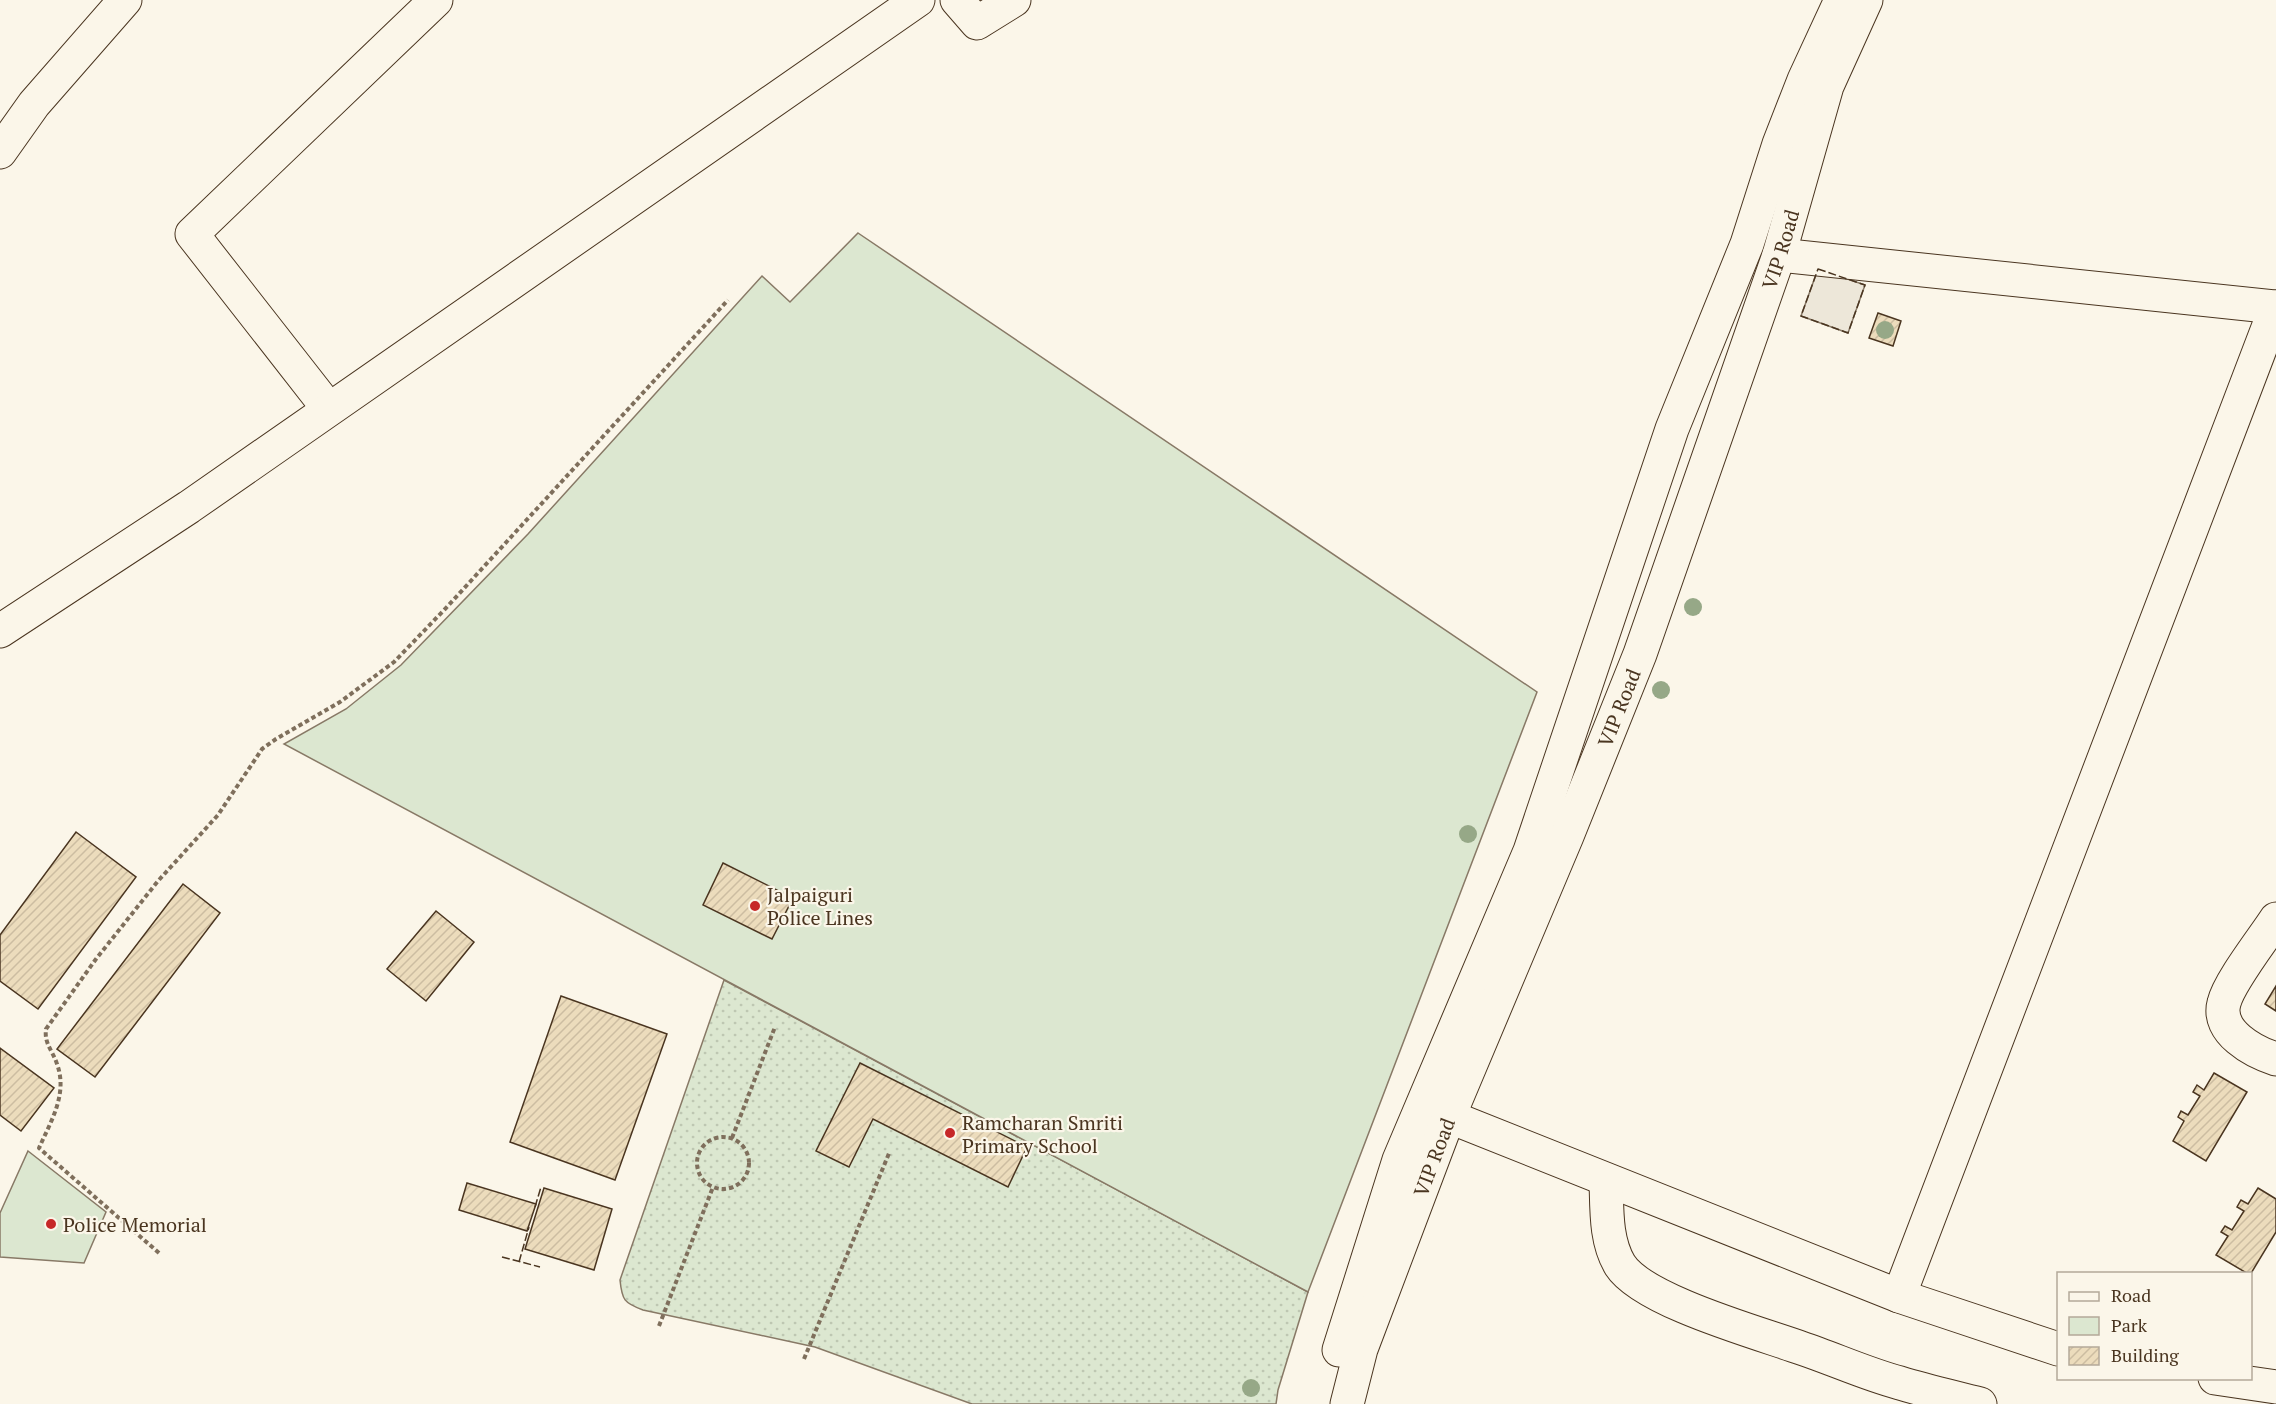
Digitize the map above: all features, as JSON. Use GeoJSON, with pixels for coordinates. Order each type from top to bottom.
{"type":"FeatureCollection","features":[{"type":"Feature","properties":{"kind":"street"},"geometry":{"type":"LineString","coordinates":[[0,152],[34,104],[125,0]]}},
{"type":"Feature","properties":{"kind":"street"},"geometry":{"type":"LineString","coordinates":[[328,408],[192,234],[436,0]]}},
{"type":"Feature","properties":{"kind":"street"},"geometry":{"type":"LineString","coordinates":[[0,631],[189,507],[328,408],[918,0]]}},
{"type":"Feature","properties":{"kind":"street"},"geometry":{"type":"LineString","coordinates":[[957,0],[977,23],[1014,0]]}},
{"type":"Feature","properties":{"kind":"street","name":"VIP Road"},"geometry":{"type":"LineString","coordinates":[[1347,1404],[1361,1349],[1436,1111],[1530,851],[1672,429],[1747,244],[1779,144],[1804,80],[1841,0]]}},
{"type":"Feature","properties":{"kind":"street","name":"VIP Road"},"geometry":{"type":"LineString","coordinates":[[1327,1404],[1341,1344],[1399,1160],[1436,1111],[1568,836],[1640,654],[1779,255],[1827,86],[1866,0]]}},
{"type":"Feature","properties":{"kind":"street"},"geometry":{"type":"LineString","coordinates":[[1779,255],[2276,307],[1899,1296]]}},
{"type":"Feature","properties":{"kind":"street"},"geometry":{"type":"LineString","coordinates":[[2276,919],[2235,981],[2223,1004],[2225,1023],[2239,1040],[2276,1059]]}},
{"type":"Feature","properties":{"kind":"street"},"geometry":{"type":"LineString","coordinates":[[1436,1111],[1899,1296],[2057,1349]]}},
{"type":"Feature","properties":{"kind":"street"},"geometry":{"type":"LineString","coordinates":[[1606,1180],[1607,1218],[1611,1245],[1621,1266],[1637,1282],[1668,1299],[1720,1321],[1898,1383],[1980,1404]]}},
{"type":"Feature","properties":{"kind":"street"},"geometry":{"type":"LineString","coordinates":[[2228,1380],[2276,1387]]}},
{"type":"Feature","properties":{"kind":"path"},"geometry":{"type":"LineString","coordinates":[[159,1253],[39,1148],[61,1098],[58,1066],[45,1038],[46,1029],[96,959],[158,881],[218,815],[262,749],[340,702],[394,662],[728,300]]}},
{"type":"Feature","properties":{"kind":"path"},"geometry":{"type":"LineString","coordinates":[[732,1138],[775,1027]]}},
{"type":"Feature","properties":{"kind":"path"},"geometry":{"type":"LineString","coordinates":[[722,1136],[732,1138],[739,1142],[748,1156],[747,1172],[743,1180],[729,1188],[713,1187],[699,1175],[697,1158],[700,1149],[714,1138],[722,1136]]}},
{"type":"Feature","properties":{"kind":"path"},"geometry":{"type":"LineString","coordinates":[[804,1359],[891,1151]]}},
{"type":"Feature","properties":{"kind":"path"},"geometry":{"type":"LineString","coordinates":[[659,1326],[713,1187]]}},
{"type":"Feature","properties":{"kind":"green space"},"geometry":{"type":"Polygon","coordinates":[[[858,233],[1537,692],[1308,1292],[284,744],[346,709],[401,665],[528,534],[762,276],[790,302],[858,233]]]}},
{"type":"Feature","properties":{"kind":"green space"},"geometry":{"type":"Polygon","coordinates":[[[724,980],[1308,1292],[1278,1390],[1276,1404],[972,1404],[815,1347],[643,1310],[628,1303],[623,1296],[620,1280],[724,980]]]}},
{"type":"Feature","properties":{"kind":"green space"},"geometry":{"type":"Polygon","coordinates":[[[28,1151],[106,1212],[84,1263],[0,1257],[0,1213],[28,1151]]]}},
{"type":"Feature","properties":{"kind":"shaded area"},"geometry":{"type":"Polygon","coordinates":[[[1818,269],[1865,285],[1848,333],[1801,316],[1818,269]]]}},
{"type":"Feature","properties":{"kind":"building"},"geometry":{"type":"Polygon","coordinates":[[[1878,313],[1901,321],[1893,346],[1869,338],[1878,313]]]}},
{"type":"Feature","properties":{"kind":"building"},"geometry":{"type":"Polygon","coordinates":[[[76,832],[136,877],[38,1009],[0,981],[0,935],[76,832]]]}},
{"type":"Feature","properties":{"kind":"building"},"geometry":{"type":"Polygon","coordinates":[[[723,863],[793,898],[772,939],[703,905],[723,863]]]}},
{"type":"Feature","properties":{"kind":"building"},"geometry":{"type":"Polygon","coordinates":[[[183,884],[220,913],[95,1077],[57,1049],[183,884]]]}},
{"type":"Feature","properties":{"kind":"building"},"geometry":{"type":"Polygon","coordinates":[[[436,911],[474,942],[426,1001],[387,969],[436,911]]]}},
{"type":"Feature","properties":{"kind":"building"},"geometry":{"type":"Polygon","coordinates":[[[2276,986],[2276,1011],[2265,1004],[2276,986]]]}},
{"type":"Feature","properties":{"kind":"building"},"geometry":{"type":"Polygon","coordinates":[[[561,996],[667,1034],[615,1180],[510,1142],[561,996]]]}},
{"type":"Feature","properties":{"kind":"building"},"geometry":{"type":"Polygon","coordinates":[[[0,1048],[54,1088],[21,1131],[0,1115],[0,1048]]]}},
{"type":"Feature","properties":{"kind":"building","name":"Ramcharan Smriti Primary School"},"geometry":{"type":"Polygon","coordinates":[[[860,1063],[1027,1147],[1008,1187],[873,1119],[849,1167],[816,1151],[860,1063]]]}},
{"type":"Feature","properties":{"kind":"building"},"geometry":{"type":"Polygon","coordinates":[[[2214,1073],[2247,1092],[2206,1161],[2173,1141],[2184,1121],[2178,1117],[2181,1111],[2188,1115],[2200,1096],[2193,1092],[2197,1085],[2204,1090],[2214,1073]]]}},
{"type":"Feature","properties":{"kind":"building"},"geometry":{"type":"Polygon","coordinates":[[[467,1183],[536,1204],[527,1231],[459,1210],[467,1183]]]}},
{"type":"Feature","properties":{"kind":"building"},"geometry":{"type":"Polygon","coordinates":[[[544,1188],[612,1209],[594,1270],[525,1249],[544,1188]]]}},
{"type":"Feature","properties":{"kind":"building"},"geometry":{"type":"Polygon","coordinates":[[[2258,1188],[2276,1199],[2276,1232],[2252,1272],[2245,1272],[2216,1255],[2228,1236],[2221,1232],[2225,1226],[2232,1230],[2244,1211],[2237,1207],[2241,1200],[2248,1204],[2258,1188]]]}},
{"type":"Feature","properties":{"kind":"fence"},"geometry":{"type":"LineString","coordinates":[[1818,269],[1865,285],[1848,333],[1801,316],[1818,269]]}},
{"type":"Feature","properties":{"kind":"fence"},"geometry":{"type":"LineString","coordinates":[[535,1207],[541,1187]]}},
{"type":"Feature","properties":{"kind":"fence"},"geometry":{"type":"LineString","coordinates":[[519,1262],[529,1227]]}},
{"type":"Feature","properties":{"kind":"fence"},"geometry":{"type":"LineString","coordinates":[[502,1257],[540,1267]]}},
{"type":"Feature","properties":{"kind":"place","name":"Jalpaiguri Police Lines"},"geometry":{"type":"Point","coordinates":[755,906]}},
{"type":"Feature","properties":{"kind":"place","name":"Ramcharan Smriti Primary School"},"geometry":{"type":"Point","coordinates":[950,1133]}},
{"type":"Feature","properties":{"kind":"place","name":"Police Memorial"},"geometry":{"type":"Point","coordinates":[51,1224]}}]}
